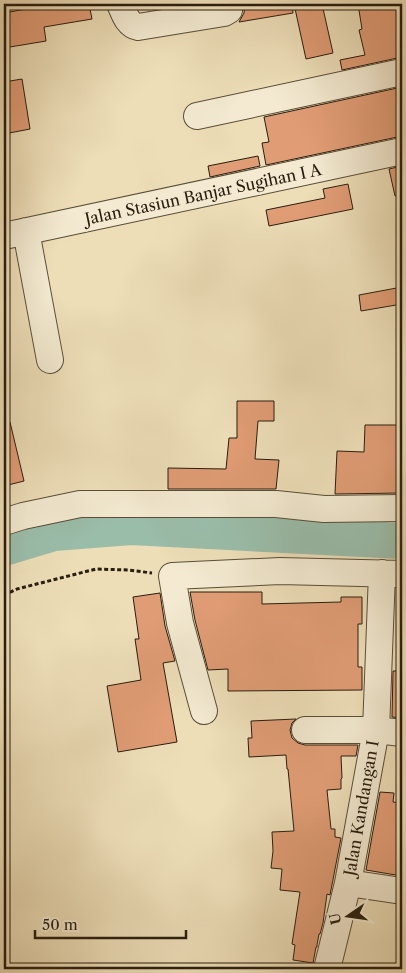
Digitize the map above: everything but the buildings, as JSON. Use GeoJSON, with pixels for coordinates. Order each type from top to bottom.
{"type":"FeatureCollection","features":[{"type":"Feature","properties":{"kind":"street"},"geometry":{"type":"LineString","coordinates":[[120,4],[130,23],[133,26],[138,26],[224,13],[229,10],[230,4]]}},
{"type":"Feature","properties":{"kind":"street"},"geometry":{"type":"LineString","coordinates":[[198,116],[402,72]]}},
{"type":"Feature","properties":{"kind":"street","name":"Jalan Stasiun Banjar Sugihan I A"},"geometry":{"type":"LineString","coordinates":[[15,234],[402,151]]}},
{"type":"Feature","properties":{"kind":"street"},"geometry":{"type":"LineString","coordinates":[[15,234],[50,360]]}},
{"type":"Feature","properties":{"kind":"street"},"geometry":{"type":"LineString","coordinates":[[4,522],[80,504],[276,504],[324,509],[402,508]]}},
{"type":"Feature","properties":{"kind":"street"},"geometry":{"type":"LineString","coordinates":[[204,711],[180,623],[172,576],[280,570],[392,574],[376,730],[305,730]]}},
{"type":"Feature","properties":{"kind":"street","name":"Jalan Kandangan I"},"geometry":{"type":"LineString","coordinates":[[327,969],[348,883],[376,730],[402,733]]}},
{"type":"Feature","properties":{"kind":"street"},"geometry":{"type":"LineString","coordinates":[[348,883],[402,891]]}},
{"type":"Feature","properties":{"kind":"path"},"geometry":{"type":"LineString","coordinates":[[4,595],[17,589],[96,569],[128,570],[172,576]]}},
{"type":"Feature","properties":{"kind":"waterway"},"geometry":{"type":"LineString","coordinates":[[4,548],[54,533],[131,527],[402,541]]}}]}
